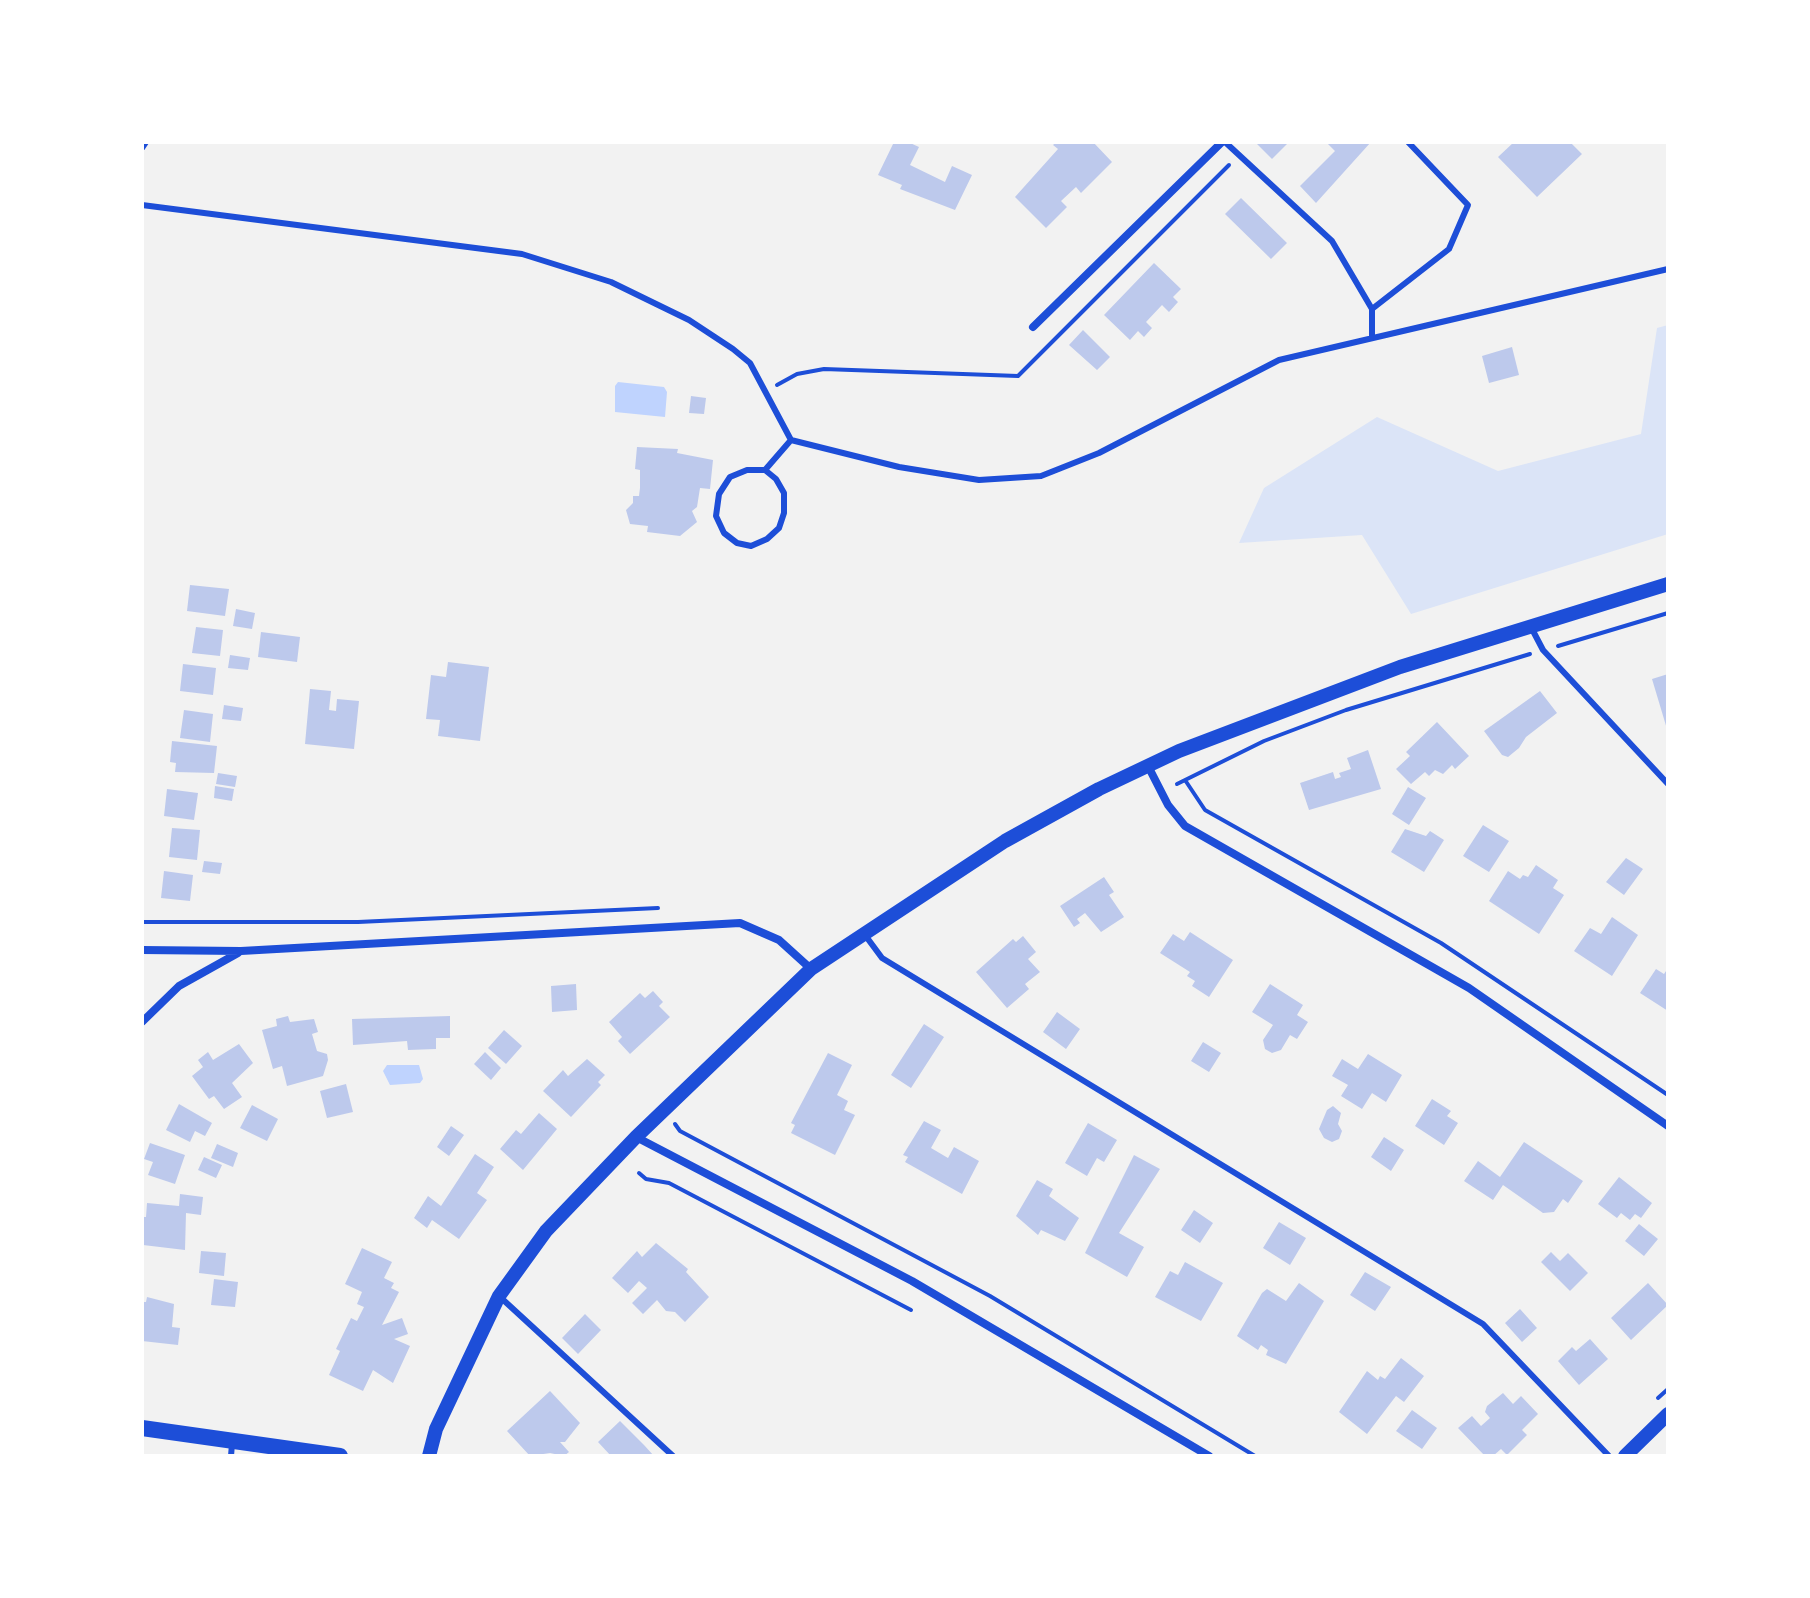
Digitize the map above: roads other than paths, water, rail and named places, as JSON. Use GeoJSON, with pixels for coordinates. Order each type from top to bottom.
{"type":"FeatureCollection","features":[{"type":"Feature","properties":{"kind":"main road"},"geometry":{"type":"LineString","coordinates":[[142,1428],[232,1448],[340,1456]]}},
{"type":"Feature","properties":{"kind":"street"},"geometry":{"type":"LineString","coordinates":[[1033,327],[1224,142]]}},
{"type":"Feature","properties":{"kind":"street"},"geometry":{"type":"LineString","coordinates":[[429,1456],[436,1429],[499,1296],[546,1231],[636,1137],[811,969],[1005,841],[1148,766],[1274,713],[1400,667],[1532,629],[1668,584]]}},
{"type":"Feature","properties":{"kind":"street"},"geometry":{"type":"LineString","coordinates":[[1148,766],[1168,805],[1185,826],[1469,988],[1668,1126]]}},
{"type":"Feature","properties":{"kind":"street"},"geometry":{"type":"LineString","coordinates":[[142,950],[241,951],[740,923],[779,940],[811,969]]}},
{"type":"Feature","properties":{"kind":"street"},"geometry":{"type":"LineString","coordinates":[[142,1022],[179,986],[241,951]]}},
{"type":"Feature","properties":{"kind":"street"},"geometry":{"type":"LineString","coordinates":[[636,1137],[912,1281],[1209,1456]]}},
{"type":"Feature","properties":{"kind":"street"},"geometry":{"type":"LineString","coordinates":[[1625,1456],[1668,1414]]}},
{"type":"Feature","properties":{"kind":"lane"},"geometry":{"type":"LineString","coordinates":[[142,148],[146,142]]}},
{"type":"Feature","properties":{"kind":"lane"},"geometry":{"type":"LineString","coordinates":[[1224,142],[1332,241],[1372,309],[1372,337]]}},
{"type":"Feature","properties":{"kind":"lane"},"geometry":{"type":"LineString","coordinates":[[1372,309],[1449,249],[1468,205],[1408,142]]}},
{"type":"Feature","properties":{"kind":"lane"},"geometry":{"type":"LineString","coordinates":[[142,205],[522,254],[611,282],[689,320],[750,363],[791,440],[899,467],[979,480],[1041,476],[1099,453],[1279,360],[1668,269]]}},
{"type":"Feature","properties":{"kind":"lane"},"geometry":{"type":"LineString","coordinates":[[765,470],[776,479],[784,493],[784,513],[779,528],[767,539],[751,546],[737,543],[724,533],[716,516],[719,494],[730,477],[747,470],[765,470],[791,440]]}},
{"type":"Feature","properties":{"kind":"lane"},"geometry":{"type":"LineString","coordinates":[[1532,629],[1543,650],[1668,784]]}},
{"type":"Feature","properties":{"kind":"lane"},"geometry":{"type":"LineString","coordinates":[[865,935],[882,958],[1483,1324],[1609,1456]]}},
{"type":"Feature","properties":{"kind":"lane"},"geometry":{"type":"LineString","coordinates":[[499,1296],[673,1456]]}},
{"type":"Feature","properties":{"kind":"water"},"geometry":{"type":"Polygon","coordinates":[[[618,382],[664,387],[667,392],[665,417],[615,412],[615,386],[618,382]]]}},
{"type":"Feature","properties":{"kind":"water"},"geometry":{"type":"Polygon","coordinates":[[[387,1065],[419,1065],[423,1079],[420,1083],[390,1085],[383,1071],[387,1065]]]}}]}
